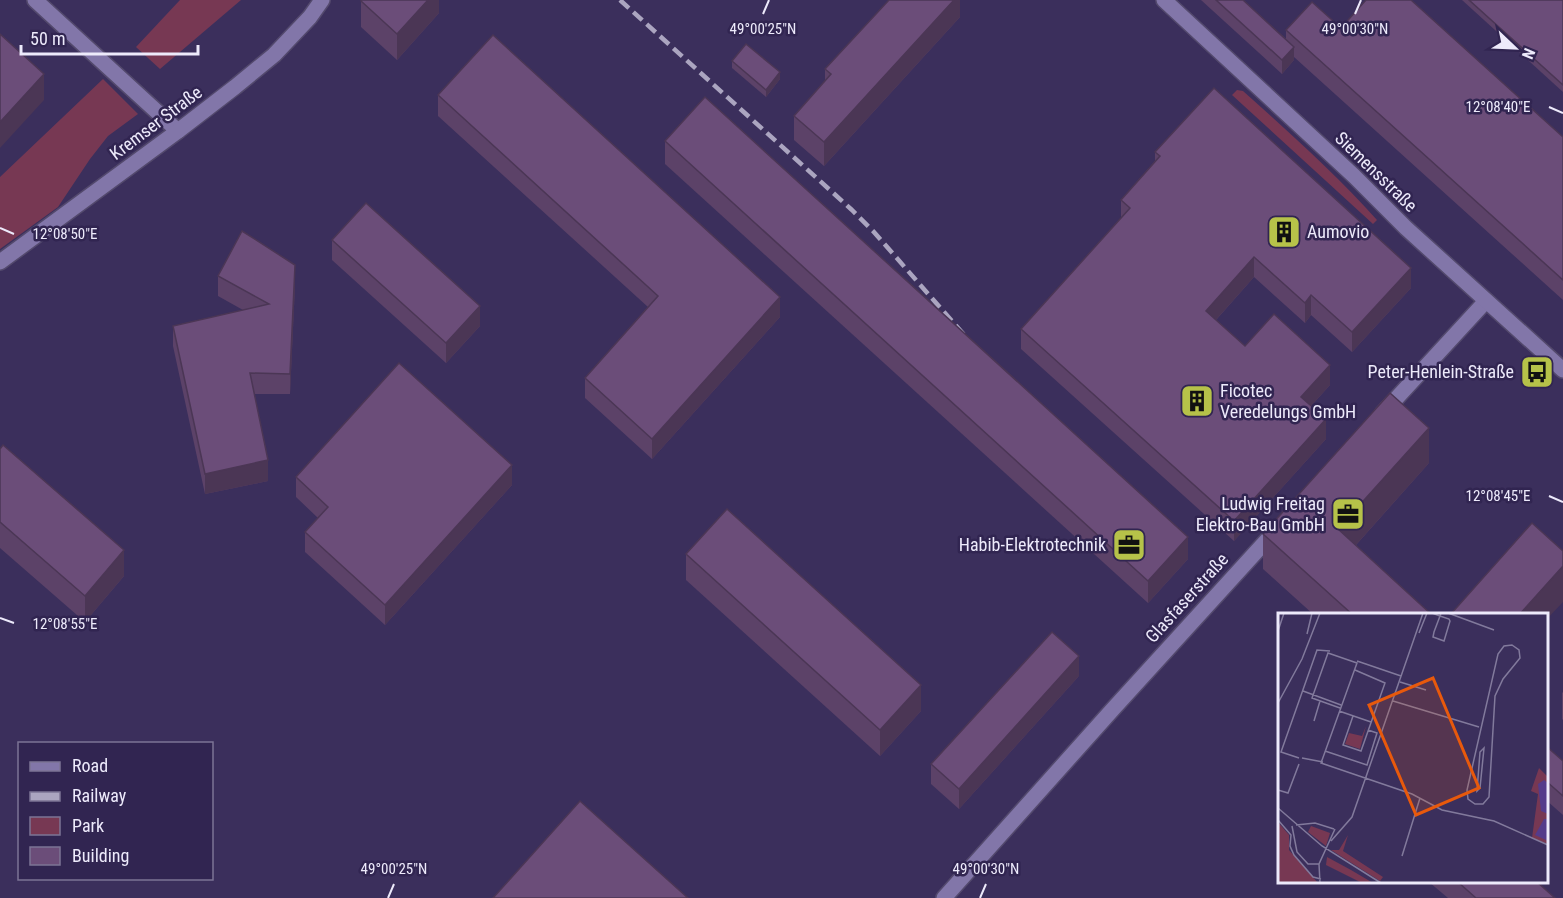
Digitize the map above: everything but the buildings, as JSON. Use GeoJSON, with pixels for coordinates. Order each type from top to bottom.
{"type":"FeatureCollection","features":[{"type":"Feature","properties":{"kind":"street"},"geometry":{"type":"LineString","coordinates":[[35,0],[178,131]]}},
{"type":"Feature","properties":{"kind":"street","name":"Kremser Straße"},"geometry":{"type":"LineString","coordinates":[[0,262],[235,87],[274,55],[310,17],[322,0]]}},
{"type":"Feature","properties":{"kind":"street","name":"Siemensstraße"},"geometry":{"type":"LineString","coordinates":[[1164,0],[1354,176],[1406,228],[1563,370]]}},
{"type":"Feature","properties":{"kind":"street"},"geometry":{"type":"LineString","coordinates":[[1369,428],[1486,301]]}},
{"type":"Feature","properties":{"kind":"street","name":"Glasfaserstraße"},"geometry":{"type":"LineString","coordinates":[[944,898],[1119,701],[1284,522]]}},
{"type":"Feature","properties":{"kind":"green space"},"geometry":{"type":"Polygon","coordinates":[[[180,0],[241,0],[160,69],[136,47],[180,0]]]}},
{"type":"Feature","properties":{"kind":"green space"},"geometry":{"type":"Polygon","coordinates":[[[103,79],[138,114],[108,136],[58,207],[0,249],[0,177],[103,79]]]}},
{"type":"Feature","properties":{"kind":"green space"},"geometry":{"type":"Polygon","coordinates":[[[1237,90],[1243,91],[1295,138],[1377,220],[1373,224],[1232,95],[1237,90]]]}},
{"type":"Feature","properties":{"kind":"railway"},"geometry":{"type":"LineString","coordinates":[[620,0],[852,210],[966,337]]}},
{"type":"Feature","properties":{"kind":"place","name":"Aumovio"},"geometry":{"type":"Point","coordinates":[1284,232]}},
{"type":"Feature","properties":{"kind":"place","name":"Peter-Henlein-Straße"},"geometry":{"type":"Point","coordinates":[1537,372]}},
{"type":"Feature","properties":{"kind":"place","name":"Ficotec Veredelungs GmbH"},"geometry":{"type":"Point","coordinates":[1197,401]}},
{"type":"Feature","properties":{"kind":"place","name":"Ludwig Freitag Elektro-Bau GmbH"},"geometry":{"type":"Point","coordinates":[1348,514]}},
{"type":"Feature","properties":{"kind":"place","name":"Habib-Elektrotechnik"},"geometry":{"type":"Point","coordinates":[1129,545]}}]}
